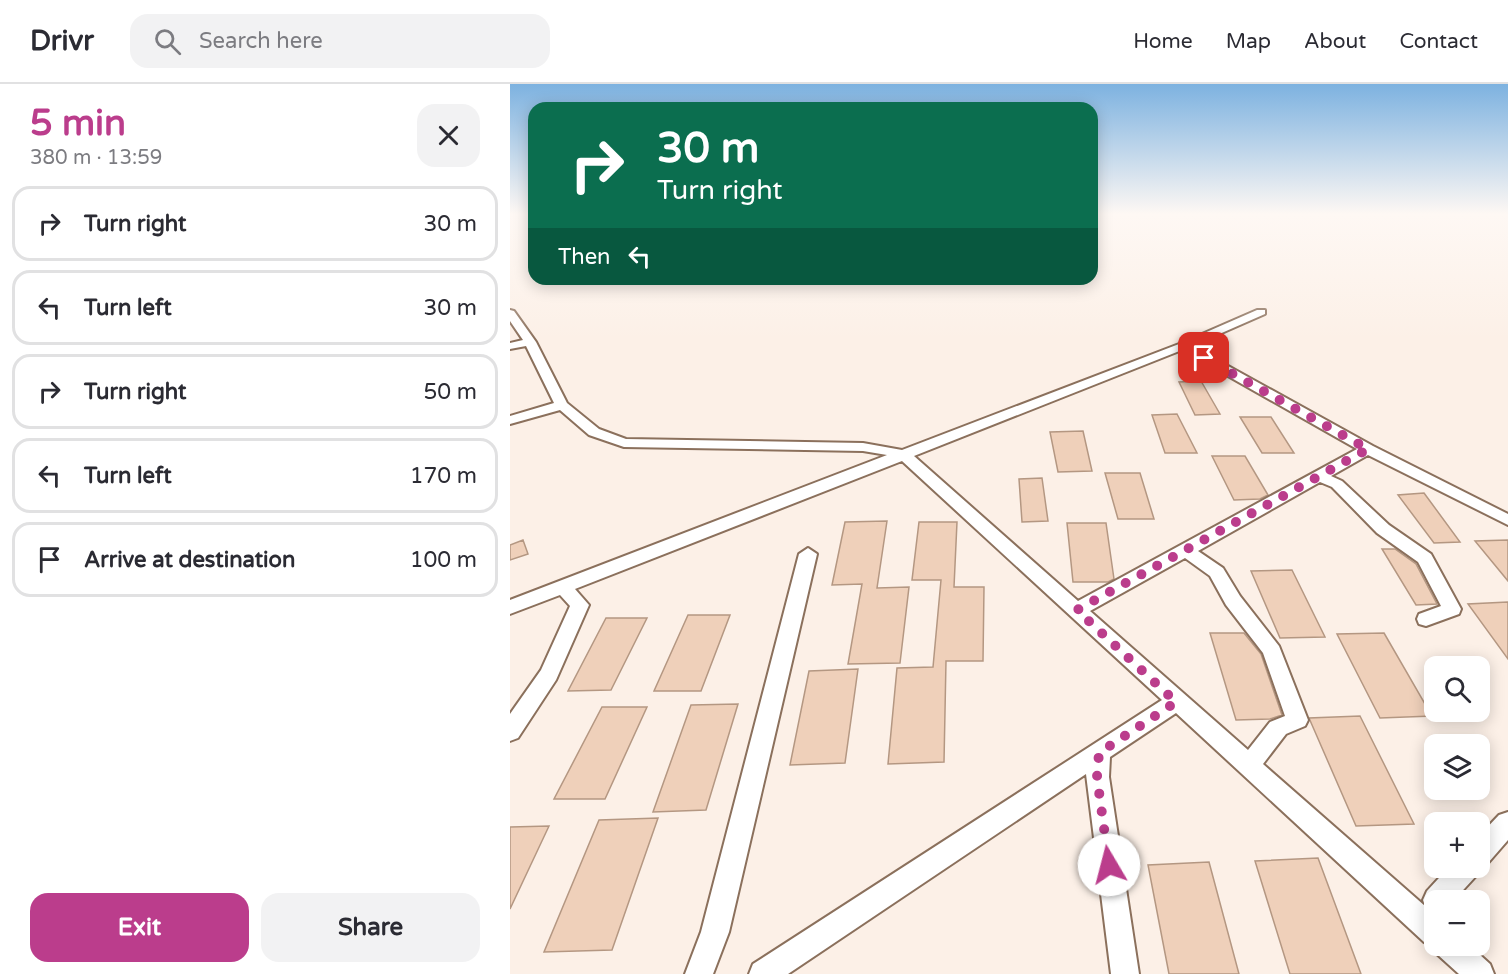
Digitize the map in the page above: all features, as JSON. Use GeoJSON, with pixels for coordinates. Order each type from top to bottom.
{"type":"FeatureCollection","features":[{"type":"Feature","properties":{"kind":"street"},"geometry":{"type":"LineString","coordinates":[[510,607],[1183,346],[1261,312]]}},
{"type":"Feature","properties":{"kind":"street"},"geometry":{"type":"LineString","coordinates":[[510,313],[530,342],[562,405],[594,432],[624,443],[863,447],[903,454],[1176,702],[1249,765],[1424,907]]}},
{"type":"Feature","properties":{"kind":"street"},"geometry":{"type":"LineString","coordinates":[[510,346],[530,342]]}},
{"type":"Feature","properties":{"kind":"street"},"geometry":{"type":"LineString","coordinates":[[1183,346],[1368,449],[1508,520]]}},
{"type":"Feature","properties":{"kind":"street"},"geometry":{"type":"LineString","coordinates":[[510,420],[562,405]]}},
{"type":"Feature","properties":{"kind":"street"},"geometry":{"type":"LineString","coordinates":[[1077,610],[1368,449]]}},
{"type":"Feature","properties":{"kind":"street"},"geometry":{"type":"LineString","coordinates":[[1319,476],[1337,484],[1383,529],[1425,558],[1452,609],[1426,619]]}},
{"type":"Feature","properties":{"kind":"street"},"geometry":{"type":"LineString","coordinates":[[1185,550],[1216,572],[1233,600],[1263,637],[1272,651],[1297,720],[1278,728],[1249,765]]}},
{"type":"Feature","properties":{"kind":"street"},"geometry":{"type":"LineString","coordinates":[[699,974],[715,932],[808,554]]}},
{"type":"Feature","properties":{"kind":"street"},"geometry":{"type":"LineString","coordinates":[[510,732],[549,674],[580,605],[562,586]]}},
{"type":"Feature","properties":{"kind":"street"},"geometry":{"type":"LineString","coordinates":[[763,974],[792,964],[1176,702]]}},
{"type":"Feature","properties":{"kind":"street"},"geometry":{"type":"LineString","coordinates":[[1099,753],[1097,777],[1125,974]]}},
{"type":"Feature","properties":{"kind":"street"},"geometry":{"type":"LineString","coordinates":[[1490,842],[1508,823]]}},
{"type":"Feature","properties":{"kind":"street"},"geometry":{"type":"LineString","coordinates":[[1449,890],[1458,878]]}},
{"type":"Feature","properties":{"kind":"street"},"geometry":{"type":"LineString","coordinates":[[1460,956],[1480,974]]}},
{"type":"Feature","properties":{"kind":"building"},"geometry":{"type":"Polygon","coordinates":[[[1201,381],[1220,414],[1195,415],[1179,382],[1201,381]]]}},
{"type":"Feature","properties":{"kind":"building"},"geometry":{"type":"Polygon","coordinates":[[[1177,414],[1197,453],[1165,453],[1152,415],[1177,414]]]}},
{"type":"Feature","properties":{"kind":"building"},"geometry":{"type":"Polygon","coordinates":[[[1240,417],[1271,417],[1294,453],[1262,453],[1240,417]]]}},
{"type":"Feature","properties":{"kind":"building"},"geometry":{"type":"Polygon","coordinates":[[[1083,431],[1092,471],[1058,472],[1050,432],[1083,431]]]}},
{"type":"Feature","properties":{"kind":"building"},"geometry":{"type":"Polygon","coordinates":[[[1212,456],[1245,456],[1268,495],[1260,499],[1234,500],[1212,456]]]}},
{"type":"Feature","properties":{"kind":"building"},"geometry":{"type":"Polygon","coordinates":[[[1105,473],[1140,473],[1154,519],[1118,519],[1105,473]]]}},
{"type":"Feature","properties":{"kind":"building"},"geometry":{"type":"Polygon","coordinates":[[[1042,478],[1048,521],[1022,522],[1019,479],[1042,478]]]}},
{"type":"Feature","properties":{"kind":"building"},"geometry":{"type":"Polygon","coordinates":[[[1424,493],[1460,542],[1434,543],[1398,495],[1424,493]]]}},
{"type":"Feature","properties":{"kind":"building"},"geometry":{"type":"Polygon","coordinates":[[[887,521],[877,588],[909,587],[900,663],[848,664],[862,584],[832,585],[845,522],[887,521]]]}},
{"type":"Feature","properties":{"kind":"building"},"geometry":{"type":"Polygon","coordinates":[[[919,522],[957,522],[954,587],[984,587],[983,661],[946,661],[944,762],[888,764],[897,668],[933,667],[941,580],[912,580],[919,522]]]}},
{"type":"Feature","properties":{"kind":"building"},"geometry":{"type":"Polygon","coordinates":[[[1067,523],[1106,523],[1114,579],[1108,582],[1073,582],[1067,523]]]}},
{"type":"Feature","properties":{"kind":"building"},"geometry":{"type":"Polygon","coordinates":[[[523,540],[528,554],[510,560],[510,545],[523,540]]]}},
{"type":"Feature","properties":{"kind":"building"},"geometry":{"type":"Polygon","coordinates":[[[1508,540],[1508,581],[1475,541],[1508,540]]]}},
{"type":"Feature","properties":{"kind":"building"},"geometry":{"type":"Polygon","coordinates":[[[1382,549],[1395,549],[1416,564],[1437,604],[1416,605],[1382,549]]]}},
{"type":"Feature","properties":{"kind":"building"},"geometry":{"type":"Polygon","coordinates":[[[1292,570],[1325,637],[1280,638],[1251,571],[1292,570]]]}},
{"type":"Feature","properties":{"kind":"building"},"geometry":{"type":"Polygon","coordinates":[[[1508,602],[1508,659],[1468,604],[1508,602]]]}},
{"type":"Feature","properties":{"kind":"building"},"geometry":{"type":"Polygon","coordinates":[[[688,615],[730,615],[701,691],[654,691],[688,615]]]}},
{"type":"Feature","properties":{"kind":"building"},"geometry":{"type":"Polygon","coordinates":[[[606,618],[647,618],[611,690],[568,691],[606,618]]]}},
{"type":"Feature","properties":{"kind":"building"},"geometry":{"type":"Polygon","coordinates":[[[1210,633],[1244,633],[1261,654],[1282,715],[1270,719],[1236,720],[1210,633]]]}},
{"type":"Feature","properties":{"kind":"building"},"geometry":{"type":"Polygon","coordinates":[[[1384,633],[1424,702],[1424,716],[1380,718],[1337,634],[1384,633]]]}},
{"type":"Feature","properties":{"kind":"building"},"geometry":{"type":"Polygon","coordinates":[[[858,669],[845,763],[790,765],[809,671],[858,669]]]}},
{"type":"Feature","properties":{"kind":"building"},"geometry":{"type":"Polygon","coordinates":[[[738,704],[706,810],[653,812],[691,705],[738,704]]]}},
{"type":"Feature","properties":{"kind":"building"},"geometry":{"type":"Polygon","coordinates":[[[602,707],[647,707],[605,799],[554,799],[602,707]]]}},
{"type":"Feature","properties":{"kind":"building"},"geometry":{"type":"Polygon","coordinates":[[[1360,716],[1414,824],[1356,826],[1309,718],[1360,716]]]}},
{"type":"Feature","properties":{"kind":"building"},"geometry":{"type":"Polygon","coordinates":[[[658,818],[612,950],[544,952],[599,820],[658,818]]]}},
{"type":"Feature","properties":{"kind":"building"},"geometry":{"type":"Polygon","coordinates":[[[549,826],[510,909],[510,827],[549,826]]]}},
{"type":"Feature","properties":{"kind":"building"},"geometry":{"type":"Polygon","coordinates":[[[1318,858],[1361,974],[1290,974],[1255,861],[1318,858]]]}},
{"type":"Feature","properties":{"kind":"building"},"geometry":{"type":"Polygon","coordinates":[[[1209,862],[1239,974],[1169,974],[1148,865],[1209,862]]]}},
{"type":"Feature","properties":{"kind":"route"},"geometry":{"type":"LineString","coordinates":[[1109,865],[1097,777],[1099,753],[1176,702],[1077,610],[1368,449],[1204,358]]}}]}
